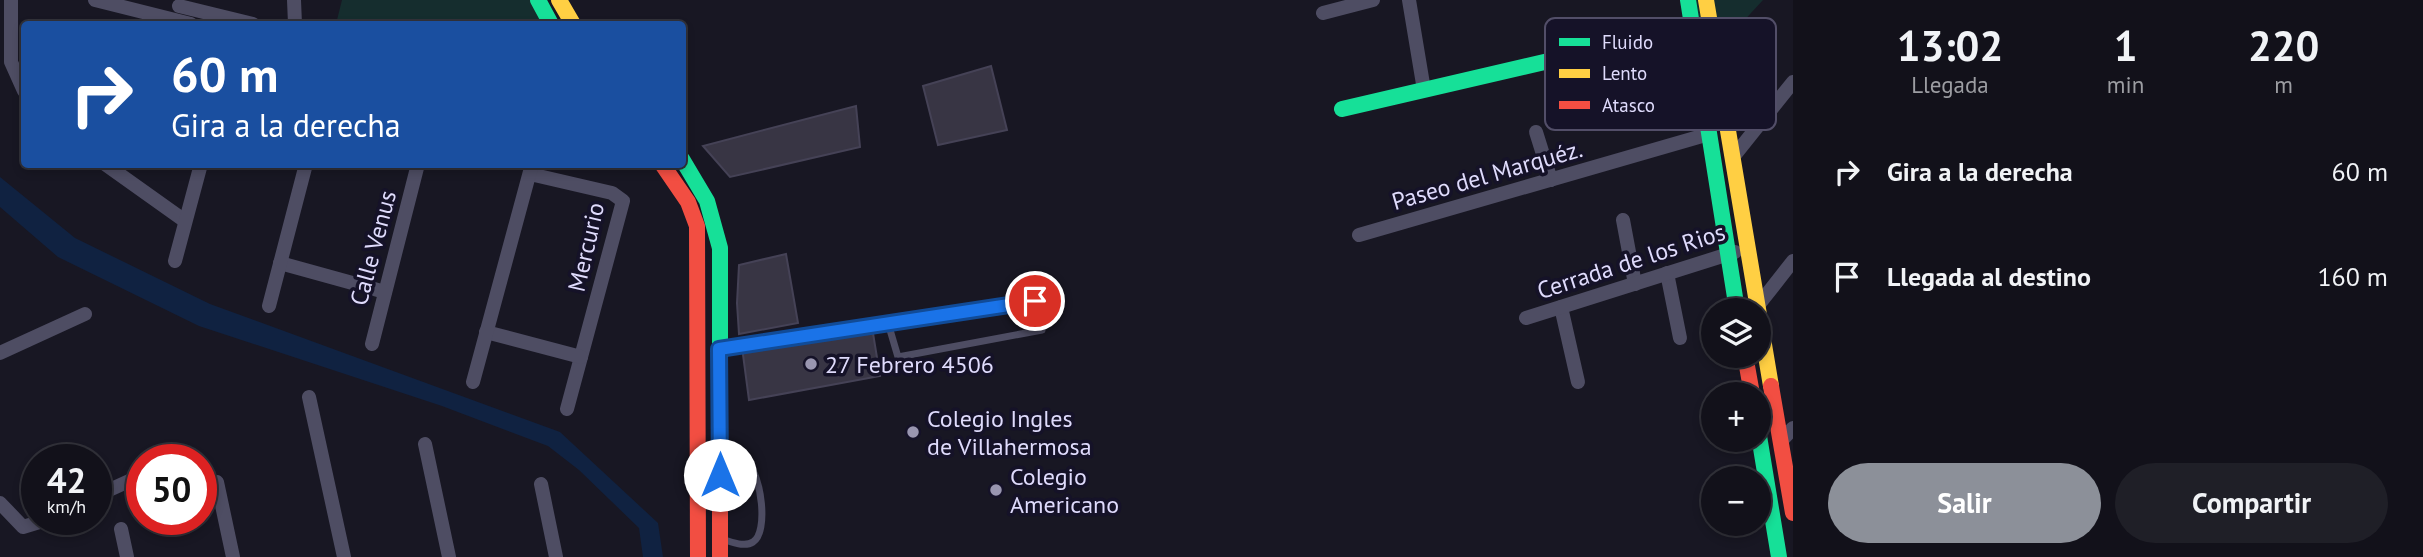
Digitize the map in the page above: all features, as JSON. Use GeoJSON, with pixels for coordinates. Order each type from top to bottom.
{"type":"FeatureCollection","features":[{"type":"Feature","properties":{"kind":"street"},"geometry":{"type":"LineString","coordinates":[[11,0],[10,57],[21,84]]}},
{"type":"Feature","properties":{"kind":"street"},"geometry":{"type":"LineString","coordinates":[[95,0],[140,18],[178,9],[232,21]]}},
{"type":"Feature","properties":{"kind":"street"},"geometry":{"type":"LineString","coordinates":[[294,0],[295,21]]}},
{"type":"Feature","properties":{"kind":"street"},"geometry":{"type":"LineString","coordinates":[[538,0],[549,21]]}},
{"type":"Feature","properties":{"kind":"street"},"geometry":{"type":"LineString","coordinates":[[559,0],[571,21]]}},
{"type":"Feature","properties":{"kind":"street"},"geometry":{"type":"LineString","coordinates":[[1323,13],[1373,0]]}},
{"type":"Feature","properties":{"kind":"street"},"geometry":{"type":"LineString","coordinates":[[1409,0],[1424,90]]}},
{"type":"Feature","properties":{"kind":"street"},"geometry":{"type":"LineString","coordinates":[[1688,0],[1696,18]]}},
{"type":"Feature","properties":{"kind":"street"},"geometry":{"type":"LineString","coordinates":[[1702,18],[1706,0]]}},
{"type":"Feature","properties":{"kind":"street"},"geometry":{"type":"LineString","coordinates":[[1342,109],[1545,62]]}},
{"type":"Feature","properties":{"kind":"street"},"geometry":{"type":"LineString","coordinates":[[1776,103],[1793,82]]}},
{"type":"Feature","properties":{"kind":"street"},"geometry":{"type":"LineString","coordinates":[[1709,130],[1735,298]]}},
{"type":"Feature","properties":{"kind":"street"},"geometry":{"type":"LineString","coordinates":[[1727,130],[1759,298]]}},
{"type":"Feature","properties":{"kind":"street"},"geometry":{"type":"LineString","coordinates":[[1734,156],[1755,130]]}},
{"type":"Feature","properties":{"kind":"street"},"geometry":{"type":"LineString","coordinates":[[1536,132],[1550,180]]}},
{"type":"Feature","properties":{"kind":"street","name":"Paseo del Marquéz."},"geometry":{"type":"LineString","coordinates":[[1359,236],[1709,134]]}},
{"type":"Feature","properties":{"kind":"street"},"geometry":{"type":"LineString","coordinates":[[686,165],[707,198],[718,227],[720,557]]}},
{"type":"Feature","properties":{"kind":"street"},"geometry":{"type":"LineString","coordinates":[[111,168],[186,221]]}},
{"type":"Feature","properties":{"kind":"street"},"geometry":{"type":"LineString","coordinates":[[175,261],[200,168]]}},
{"type":"Feature","properties":{"kind":"street"},"geometry":{"type":"LineString","coordinates":[[269,306],[305,168]]}},
{"type":"Feature","properties":{"kind":"street","name":"Calle Venus"},"geometry":{"type":"LineString","coordinates":[[372,344],[417,168]]}},
{"type":"Feature","properties":{"kind":"street"},"geometry":{"type":"LineString","coordinates":[[665,168],[688,202],[697,226],[698,557]]}},
{"type":"Feature","properties":{"kind":"street","name":"Mercurio"},"geometry":{"type":"LineString","coordinates":[[473,382],[531,169],[612,193],[623,201],[567,409]]}},
{"type":"Feature","properties":{"kind":"street"},"geometry":{"type":"LineString","coordinates":[[1623,220],[1635,284]]}},
{"type":"Feature","properties":{"kind":"street","name":"Cerrada de los Rios"},"geometry":{"type":"LineString","coordinates":[[1526,318],[1750,247]]}},
{"type":"Feature","properties":{"kind":"street"},"geometry":{"type":"LineString","coordinates":[[1764,298],[1793,261]]}},
{"type":"Feature","properties":{"kind":"street"},"geometry":{"type":"LineString","coordinates":[[280,263],[385,292]]}},
{"type":"Feature","properties":{"kind":"street"},"geometry":{"type":"LineString","coordinates":[[1667,273],[1680,338]]}},
{"type":"Feature","properties":{"kind":"street"},"geometry":{"type":"LineString","coordinates":[[1561,307],[1578,383]]}},
{"type":"Feature","properties":{"kind":"street"},"geometry":{"type":"LineString","coordinates":[[0,353],[85,314]]}},
{"type":"Feature","properties":{"kind":"street"},"geometry":{"type":"LineString","coordinates":[[486,332],[582,357]]}},
{"type":"Feature","properties":{"kind":"street"},"geometry":{"type":"LineString","coordinates":[[1771,354],[1788,434],[1793,513]]}},
{"type":"Feature","properties":{"kind":"street"},"geometry":{"type":"LineString","coordinates":[[309,397],[344,557]]}},
{"type":"Feature","properties":{"kind":"street"},"geometry":{"type":"LineString","coordinates":[[425,444],[449,557]]}},
{"type":"Feature","properties":{"kind":"street"},"geometry":{"type":"LineString","coordinates":[[1762,452],[1779,557]]}},
{"type":"Feature","properties":{"kind":"street"},"geometry":{"type":"LineString","coordinates":[[217,482],[233,557]]}},
{"type":"Feature","properties":{"kind":"street"},"geometry":{"type":"LineString","coordinates":[[541,484],[556,557]]}},
{"type":"Feature","properties":{"kind":"street"},"geometry":{"type":"LineString","coordinates":[[0,503],[21,525]]}},
{"type":"Feature","properties":{"kind":"street"},"geometry":{"type":"LineString","coordinates":[[121,529],[127,557]]}},
{"type":"Feature","properties":{"kind":"lane"},"geometry":{"type":"LineString","coordinates":[[719,349],[888,323],[1035,301],[1042,330],[898,357],[888,323]]}},
{"type":"Feature","properties":{"kind":"lane"},"geometry":{"type":"LineString","coordinates":[[720,453],[747,463],[755,473],[762,515],[761,532],[754,542],[743,545],[720,539]]}},
{"type":"Feature","properties":{"kind":"green space"},"geometry":{"type":"Polygon","coordinates":[[[342,0],[538,0],[549,21],[337,21],[342,0]]]}},
{"type":"Feature","properties":{"kind":"green space"},"geometry":{"type":"Polygon","coordinates":[[[1688,0],[1763,0],[1746,18],[1697,18],[1688,0]]]}},
{"type":"Feature","properties":{"kind":"water"},"geometry":{"type":"Polygon","coordinates":[[[0,177],[75,238],[210,304],[560,432],[658,523],[663,557],[643,557],[639,528],[579,470],[548,446],[442,406],[199,326],[58,257],[0,207],[0,177]]]}},
{"type":"Feature","properties":{"kind":"building"},"geometry":{"type":"Polygon","coordinates":[[[991,66],[1007,130],[938,145],[923,86],[991,66]]]}},
{"type":"Feature","properties":{"kind":"building"},"geometry":{"type":"Polygon","coordinates":[[[856,106],[860,147],[730,177],[703,146],[856,106]]]}},
{"type":"Feature","properties":{"kind":"building"},"geometry":{"type":"Polygon","coordinates":[[[786,254],[798,323],[739,334],[739,265],[786,254]]]}},
{"type":"Feature","properties":{"kind":"building","name":"27 Febrero 4506"},"geometry":{"type":"Polygon","coordinates":[[[872,327],[880,376],[749,400],[742,347],[872,327]]]}},
{"type":"Feature","properties":{"kind":"traffic: fast"},"geometry":{"type":"LineString","coordinates":[[538,0],[549,21]]}},
{"type":"Feature","properties":{"kind":"traffic: fast"},"geometry":{"type":"LineString","coordinates":[[1688,0],[1691,18]]}},
{"type":"Feature","properties":{"kind":"traffic: fast"},"geometry":{"type":"LineString","coordinates":[[1342,109],[1545,62]]}},
{"type":"Feature","properties":{"kind":"traffic: fast"},"geometry":{"type":"LineString","coordinates":[[1709,130],[1735,298]]}},
{"type":"Feature","properties":{"kind":"traffic: fast"},"geometry":{"type":"LineString","coordinates":[[686,166],[707,201],[720,248],[720,424]]}},
{"type":"Feature","properties":{"kind":"traffic: fast"},"geometry":{"type":"LineString","coordinates":[[1762,452],[1779,557]]}},
{"type":"Feature","properties":{"kind":"traffic: slow"},"geometry":{"type":"LineString","coordinates":[[559,0],[571,21]]}},
{"type":"Feature","properties":{"kind":"traffic: slow"},"geometry":{"type":"LineString","coordinates":[[1706,0],[1709,18]]}},
{"type":"Feature","properties":{"kind":"traffic: slow"},"geometry":{"type":"LineString","coordinates":[[1728,130],[1770,382]]}},
{"type":"Feature","properties":{"kind":"traffic: jam"},"geometry":{"type":"LineString","coordinates":[[665,168],[688,202],[697,226],[698,557]]}},
{"type":"Feature","properties":{"kind":"traffic: jam"},"geometry":{"type":"LineString","coordinates":[[1747,368],[1750,382]]}},
{"type":"Feature","properties":{"kind":"traffic: jam"},"geometry":{"type":"LineString","coordinates":[[1771,386],[1793,513]]}},
{"type":"Feature","properties":{"kind":"traffic: jam"},"geometry":{"type":"LineString","coordinates":[[720,424],[720,557]]}},
{"type":"Feature","properties":{"kind":"place","name":"27 Febrero 4506"},"geometry":{"type":"Point","coordinates":[811,364]}},
{"type":"Feature","properties":{"kind":"place","name":"Colegio Ingles de Villahermosa"},"geometry":{"type":"Point","coordinates":[913,432]}},
{"type":"Feature","properties":{"kind":"place","name":"Colegio Americano"},"geometry":{"type":"Point","coordinates":[996,490]}},
{"type":"Feature","properties":{"kind":"route"},"geometry":{"type":"LineString","coordinates":[[720,475],[719,349],[1035,301]]}}]}
